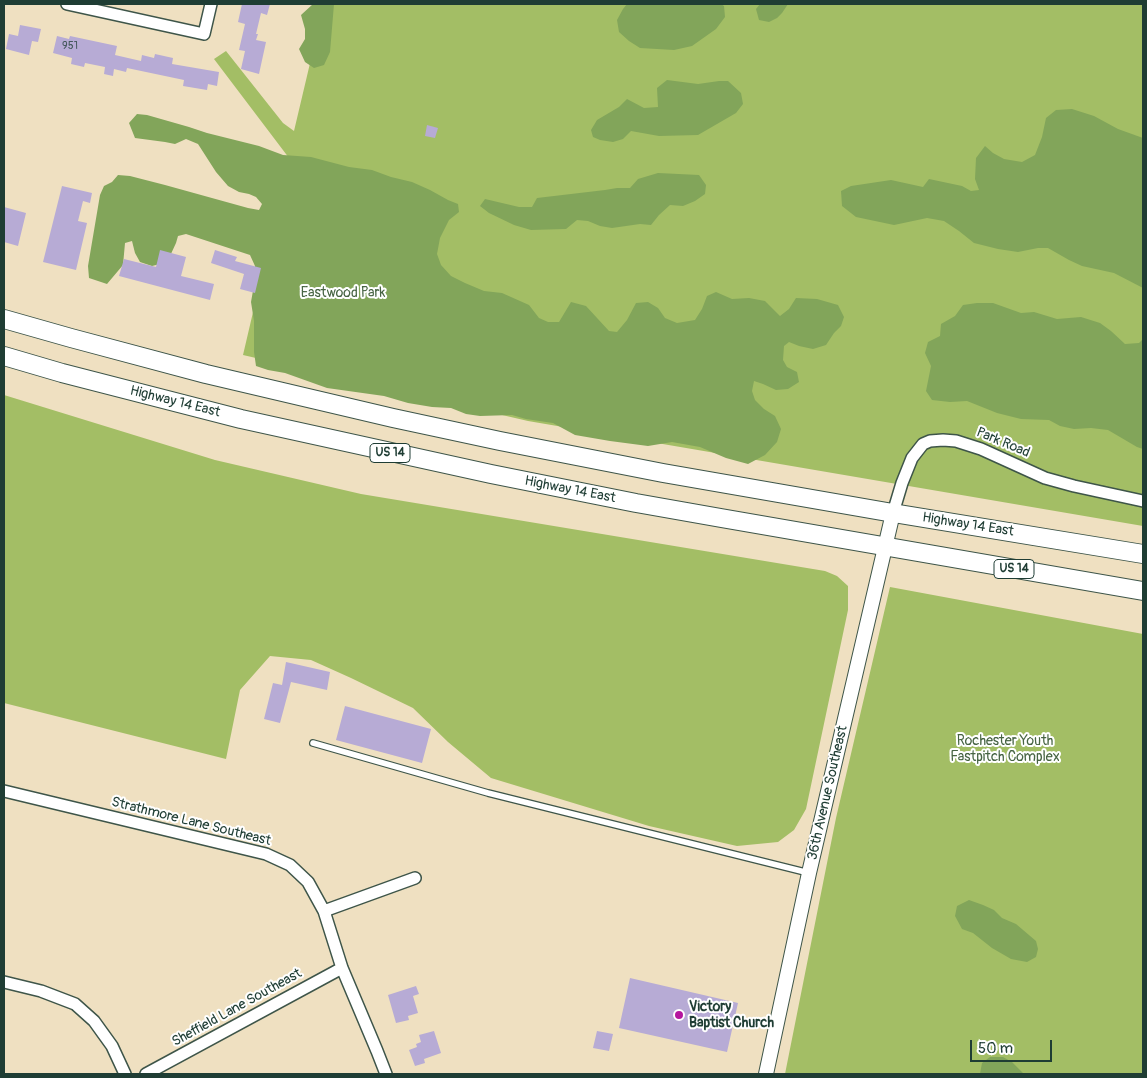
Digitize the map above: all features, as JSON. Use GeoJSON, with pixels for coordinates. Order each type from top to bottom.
{"type":"FeatureCollection","features":[{"type":"Feature","properties":{"kind":"main road","name":"Highway 14 East"},"geometry":{"type":"LineString","coordinates":[[4,319],[206,374],[509,443],[663,473],[1143,554]]}},
{"type":"Feature","properties":{"kind":"main road","name":"Highway 14 East"},"geometry":{"type":"LineString","coordinates":[[4,356],[62,373],[241,419],[491,474],[636,503],[1143,591]]}},
{"type":"Feature","properties":{"kind":"street"},"geometry":{"type":"LineString","coordinates":[[67,4],[204,34],[211,4]]}},
{"type":"Feature","properties":{"kind":"street","name":"Park Road"},"geometry":{"type":"LineString","coordinates":[[893,513],[902,482],[912,458],[923,444],[930,441],[943,440],[956,441],[981,449],[1045,478],[1143,501]]}},
{"type":"Feature","properties":{"kind":"street","name":"36th Avenue Southeast"},"geometry":{"type":"LineString","coordinates":[[766,1074],[893,513]]}},
{"type":"Feature","properties":{"kind":"street","name":"Strathmore Lane Southeast"},"geometry":{"type":"LineString","coordinates":[[4,791],[266,854],[290,865],[308,882],[324,911],[342,968],[386,1074]]}},
{"type":"Feature","properties":{"kind":"street"},"geometry":{"type":"LineString","coordinates":[[324,911],[415,878]]}},
{"type":"Feature","properties":{"kind":"street","name":"Sheffield Lane Southeast"},"geometry":{"type":"LineString","coordinates":[[146,1074],[342,968]]}},
{"type":"Feature","properties":{"kind":"street"},"geometry":{"type":"LineString","coordinates":[[4,982],[75,1004],[94,1021],[112,1046],[125,1074]]}},
{"type":"Feature","properties":{"kind":"lane"},"geometry":{"type":"LineString","coordinates":[[313,742],[488,793],[810,873]]}},
{"type":"Feature","properties":{"kind":"green space"},"geometry":{"type":"Polygon","coordinates":[[[313,4],[334,4],[330,52],[324,65],[314,68],[305,62],[299,49],[305,39],[305,29],[301,15],[313,4]]]}},
{"type":"Feature","properties":{"kind":"green space","name":"Eastwood Park"},"geometry":{"type":"Polygon","coordinates":[[[324,4],[1143,4],[1143,526],[528,421],[243,355],[289,158],[214,59],[226,51],[283,123],[294,131],[324,4]]]}},
{"type":"Feature","properties":{"kind":"green space"},"geometry":{"type":"Polygon","coordinates":[[[627,4],[721,4],[724,6],[725,17],[716,29],[692,46],[674,50],[640,48],[619,32],[617,20],[627,4]]]}},
{"type":"Feature","properties":{"kind":"green space"},"geometry":{"type":"Polygon","coordinates":[[[760,4],[788,4],[777,18],[769,22],[759,20],[756,9],[760,4]]]}},
{"type":"Feature","properties":{"kind":"green space"},"geometry":{"type":"Polygon","coordinates":[[[667,80],[698,84],[728,81],[741,93],[743,104],[736,113],[698,135],[659,136],[631,131],[623,139],[613,142],[593,137],[591,130],[597,120],[619,107],[627,99],[644,108],[658,107],[657,88],[667,80]]]}},
{"type":"Feature","properties":{"kind":"green space"},"geometry":{"type":"Polygon","coordinates":[[[1072,109],[1094,116],[1118,129],[1143,138],[1143,288],[1114,273],[1082,266],[1048,248],[1018,252],[998,249],[974,243],[944,221],[927,218],[894,225],[856,217],[842,206],[841,191],[851,186],[891,180],[923,187],[929,179],[962,186],[971,191],[979,190],[975,179],[976,158],[985,146],[1004,159],[1022,162],[1035,155],[1042,137],[1046,118],[1056,110],[1072,109]]]}},
{"type":"Feature","properties":{"kind":"green space","name":"Eastwood Park"},"geometry":{"type":"Polygon","coordinates":[[[137,114],[147,115],[259,146],[283,155],[311,157],[349,167],[372,170],[412,182],[458,204],[459,212],[449,220],[440,238],[437,254],[441,265],[451,276],[465,283],[484,291],[502,293],[529,305],[539,318],[548,322],[559,322],[571,302],[586,306],[609,331],[617,332],[627,320],[636,303],[648,302],[658,308],[665,318],[677,323],[695,320],[707,296],[716,292],[732,299],[749,298],[765,301],[780,316],[789,309],[796,298],[817,299],[838,305],[844,317],[841,326],[826,345],[813,349],[789,342],[784,346],[783,360],[787,367],[797,372],[799,382],[788,389],[776,390],[754,381],[752,391],[755,400],[775,416],[781,429],[777,442],[765,455],[748,464],[726,458],[700,447],[672,442],[648,446],[610,441],[575,435],[553,423],[512,415],[480,416],[466,414],[451,408],[432,407],[384,396],[327,388],[285,373],[256,366],[254,321],[251,302],[255,266],[250,255],[186,234],[178,236],[170,256],[164,263],[152,266],[140,262],[132,241],[125,243],[123,265],[107,284],[89,278],[88,266],[100,195],[104,186],[112,182],[118,175],[130,176],[248,208],[259,210],[262,204],[256,197],[239,192],[228,186],[216,172],[198,144],[186,139],[175,144],[135,138],[129,123],[137,114]]]}},
{"type":"Feature","properties":{"kind":"green space"},"geometry":{"type":"Polygon","coordinates":[[[658,173],[699,175],[706,185],[705,194],[683,206],[670,205],[651,225],[640,224],[612,228],[577,220],[566,229],[531,230],[514,225],[489,213],[480,206],[485,199],[519,207],[532,207],[537,198],[630,188],[638,179],[658,173]]]}},
{"type":"Feature","properties":{"kind":"green space"},"geometry":{"type":"Polygon","coordinates":[[[993,303],[1021,313],[1034,312],[1057,319],[1081,317],[1100,323],[1125,344],[1139,343],[1143,339],[1143,449],[1108,430],[1074,429],[1060,426],[1049,420],[1021,419],[997,413],[967,401],[932,400],[926,391],[931,366],[925,353],[928,342],[940,336],[941,324],[955,316],[963,305],[993,303]]]}},
{"type":"Feature","properties":{"kind":"green space"},"geometry":{"type":"Polygon","coordinates":[[[4,395],[215,460],[361,494],[825,571],[837,576],[848,586],[848,610],[806,809],[794,830],[778,842],[737,846],[649,826],[491,778],[448,742],[413,708],[311,660],[270,656],[240,690],[226,759],[4,703],[4,395]]]}},
{"type":"Feature","properties":{"kind":"green space","name":"Rochester Youth Fastpitch Complex"},"geometry":{"type":"Polygon","coordinates":[[[890,587],[1143,634],[1143,1074],[785,1074],[836,818],[890,587]]]}},
{"type":"Feature","properties":{"kind":"green space"},"geometry":{"type":"Polygon","coordinates":[[[969,900],[994,910],[1002,918],[1016,924],[1036,941],[1038,949],[1036,957],[1027,962],[1011,959],[992,948],[973,933],[962,929],[955,916],[957,906],[969,900]]]}},
{"type":"Feature","properties":{"kind":"green space"},"geometry":{"type":"Polygon","coordinates":[[[990,1057],[1003,1057],[1012,1062],[1024,1074],[980,1074],[982,1063],[990,1057]]]}},
{"type":"Feature","properties":{"kind":"building"},"geometry":{"type":"Polygon","coordinates":[[[242,4],[270,4],[267,15],[261,13],[256,34],[258,34],[256,40],[266,42],[259,74],[241,69],[245,51],[239,50],[245,24],[238,22],[242,4]]]}},
{"type":"Feature","properties":{"kind":"building"},"geometry":{"type":"Polygon","coordinates":[[[20,25],[41,29],[38,42],[32,41],[29,55],[6,49],[9,34],[18,36],[20,25]]]}},
{"type":"Feature","properties":{"kind":"building"},"geometry":{"type":"Polygon","coordinates":[[[57,36],[69,39],[70,36],[117,46],[115,55],[141,61],[142,55],[154,58],[155,54],[173,58],[172,64],[219,72],[217,86],[208,84],[207,90],[183,86],[184,80],[127,68],[126,72],[114,69],[113,76],[104,74],[105,67],[85,63],[84,67],[71,64],[72,58],[53,53],[57,36]]]}},
{"type":"Feature","properties":{"kind":"building"},"geometry":{"type":"Polygon","coordinates":[[[427,125],[438,128],[435,138],[425,136],[427,125]]]}},
{"type":"Feature","properties":{"kind":"building"},"geometry":{"type":"Polygon","coordinates":[[[62,186],[92,193],[90,203],[83,201],[78,221],[87,223],[76,270],[43,262],[62,186]]]}},
{"type":"Feature","properties":{"kind":"building"},"geometry":{"type":"Polygon","coordinates":[[[4,207],[26,213],[18,246],[4,242],[4,207]]]}},
{"type":"Feature","properties":{"kind":"building"},"geometry":{"type":"Polygon","coordinates":[[[160,250],[186,257],[181,276],[214,284],[210,300],[119,276],[124,259],[156,267],[160,250]]]}},
{"type":"Feature","properties":{"kind":"building"},"geometry":{"type":"Polygon","coordinates":[[[215,250],[237,257],[235,261],[261,268],[255,293],[240,289],[244,274],[211,263],[215,250]]]}},
{"type":"Feature","properties":{"kind":"building"},"geometry":{"type":"Polygon","coordinates":[[[286,662],[330,672],[327,690],[291,682],[280,723],[264,719],[273,683],[282,685],[286,662]]]}},
{"type":"Feature","properties":{"kind":"building"},"geometry":{"type":"Polygon","coordinates":[[[345,706],[431,729],[422,763],[336,740],[345,706]]]}},
{"type":"Feature","properties":{"kind":"building","name":"Victory Baptist Church"},"geometry":{"type":"Polygon","coordinates":[[[630,978],[738,1003],[727,1052],[619,1028],[630,978]]]}},
{"type":"Feature","properties":{"kind":"building"},"geometry":{"type":"Polygon","coordinates":[[[416,986],[419,994],[413,996],[418,1013],[408,1016],[409,1020],[396,1023],[388,995],[416,986]]]}},
{"type":"Feature","properties":{"kind":"building"},"geometry":{"type":"Polygon","coordinates":[[[434,1031],[441,1053],[424,1059],[425,1063],[415,1066],[409,1050],[417,1047],[416,1044],[421,1042],[419,1035],[434,1031]]]}},
{"type":"Feature","properties":{"kind":"building"},"geometry":{"type":"Polygon","coordinates":[[[597,1031],[613,1034],[609,1051],[593,1048],[597,1031]]]}},
{"type":"Feature","properties":{"kind":"place","name":"Victory Baptist Church"},"geometry":{"type":"Point","coordinates":[679,1015]}}]}
